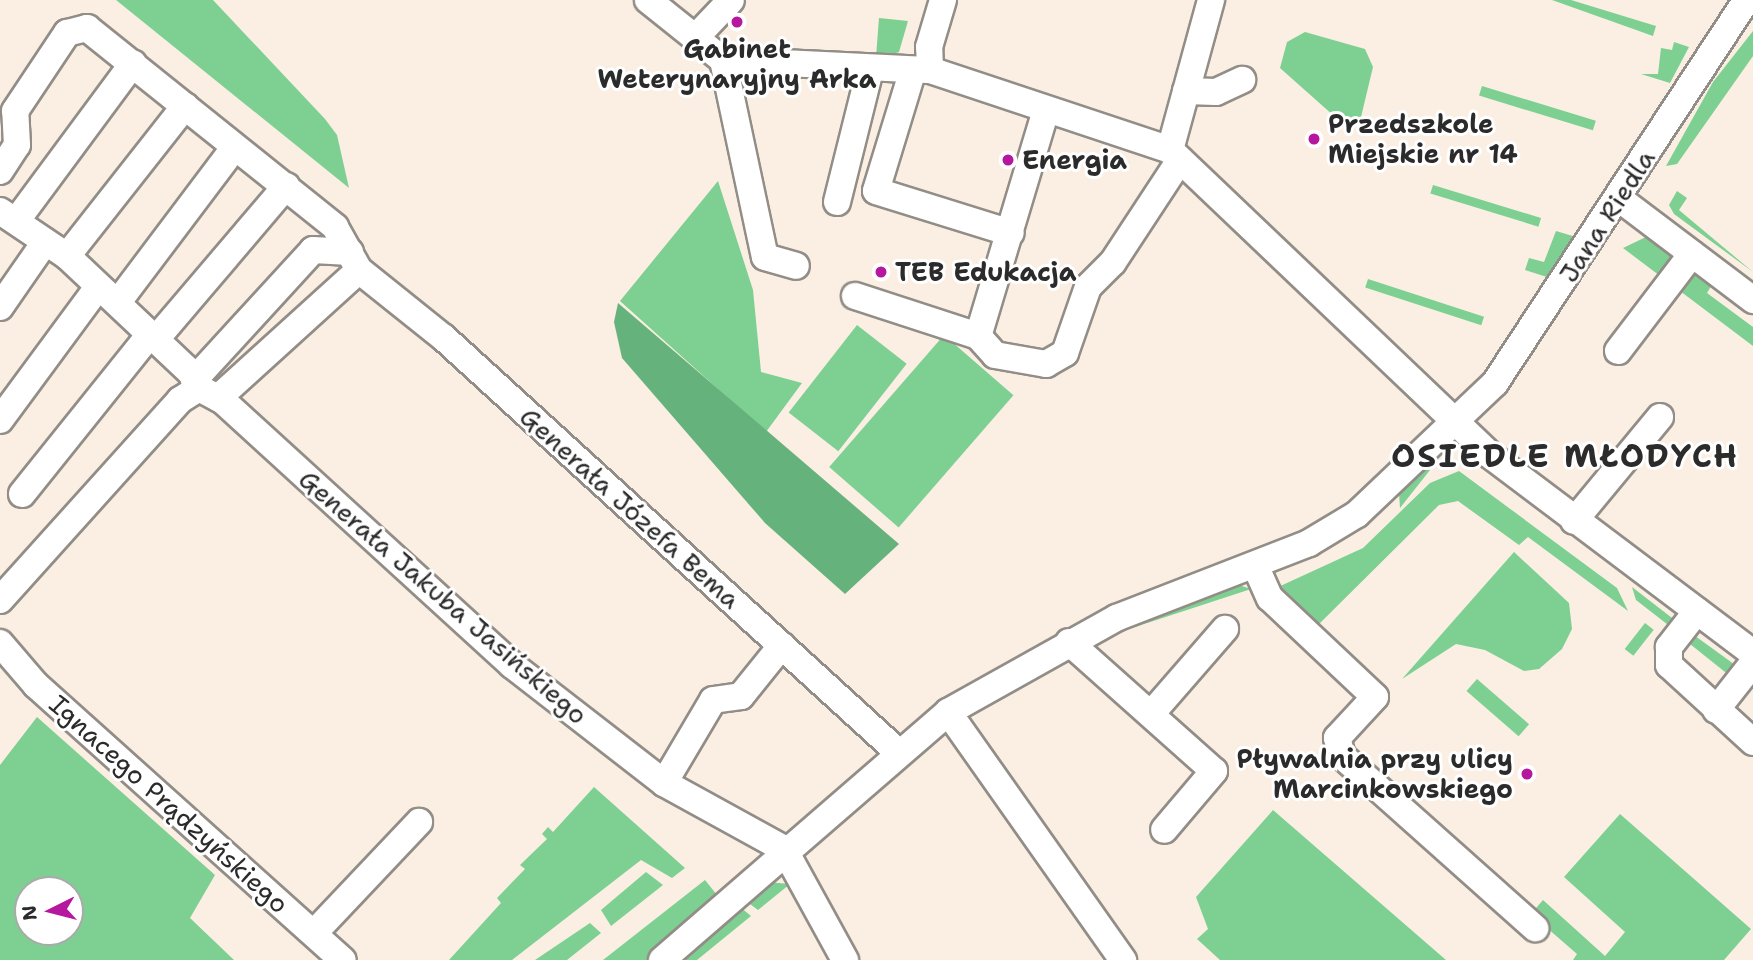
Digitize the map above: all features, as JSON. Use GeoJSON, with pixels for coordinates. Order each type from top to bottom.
{"type":"FeatureCollection","features":[{"type":"Feature","properties":{"kind":"street"},"geometry":{"type":"LineString","coordinates":[[648,0],[723,60],[921,72],[1046,110],[1175,155],[1457,426],[1574,521],[1753,653]]}},
{"type":"Feature","properties":{"kind":"street"},"geometry":{"type":"LineString","coordinates":[[695,37],[731,0]]}},
{"type":"Feature","properties":{"kind":"street"},"geometry":{"type":"LineString","coordinates":[[943,0],[921,72],[876,191],[1011,233]]}},
{"type":"Feature","properties":{"kind":"street"},"geometry":{"type":"LineString","coordinates":[[855,296],[978,337],[995,355],[1020,363],[1046,365],[1065,353],[1087,287],[1113,262],[1175,155],[1186,91],[1211,0]]}},
{"type":"Feature","properties":{"kind":"street","name":"Jana Riedla"},"geometry":{"type":"LineString","coordinates":[[662,960],[897,751],[948,712],[1069,642],[1255,565],[1357,514],[1457,426],[1495,383],[1621,200],[1747,0]]}},
{"type":"Feature","properties":{"kind":"street","name":"Generała Józefa Bema"},"geometry":{"type":"LineString","coordinates":[[0,171],[16,145],[15,111],[67,33],[87,28],[335,226],[354,261],[443,338],[897,751]]}},
{"type":"Feature","properties":{"kind":"street"},"geometry":{"type":"LineString","coordinates":[[723,60],[765,257],[796,266]]}},
{"type":"Feature","properties":{"kind":"street"},"geometry":{"type":"LineString","coordinates":[[9,216],[133,63]]}},
{"type":"Feature","properties":{"kind":"street"},"geometry":{"type":"LineString","coordinates":[[837,202],[870,69]]}},
{"type":"Feature","properties":{"kind":"street"},"geometry":{"type":"LineString","coordinates":[[1186,91],[1216,92],[1242,80]]}},
{"type":"Feature","properties":{"kind":"street"},"geometry":{"type":"LineString","coordinates":[[0,307],[185,106]]}},
{"type":"Feature","properties":{"kind":"street"},"geometry":{"type":"LineString","coordinates":[[978,337],[1046,110]]}},
{"type":"Feature","properties":{"kind":"street"},"geometry":{"type":"LineString","coordinates":[[0,420],[235,147]]}},
{"type":"Feature","properties":{"kind":"street"},"geometry":{"type":"LineString","coordinates":[[22,494],[153,337],[286,186]]}},
{"type":"Feature","properties":{"kind":"street"},"geometry":{"type":"LineString","coordinates":[[1621,200],[1753,300]]}},
{"type":"Feature","properties":{"kind":"street","name":"Generała Jakuba Jasińskiego"},"geometry":{"type":"LineString","coordinates":[[9,216],[56,249],[108,295],[204,389],[512,665],[664,783],[784,849]]}},
{"type":"Feature","properties":{"kind":"street"},"geometry":{"type":"LineString","coordinates":[[204,389],[313,250],[354,261]]}},
{"type":"Feature","properties":{"kind":"street"},"geometry":{"type":"LineString","coordinates":[[1618,351],[1692,254]]}},
{"type":"Feature","properties":{"kind":"street"},"geometry":{"type":"LineString","coordinates":[[0,600],[180,400],[204,389],[354,261]]}},
{"type":"Feature","properties":{"kind":"street"},"geometry":{"type":"LineString","coordinates":[[1574,521],[1660,417]]}},
{"type":"Feature","properties":{"kind":"street"},"geometry":{"type":"LineString","coordinates":[[1255,565],[1270,598],[1375,697],[1337,738],[1342,756],[1535,928]]}},
{"type":"Feature","properties":{"kind":"street"},"geometry":{"type":"LineString","coordinates":[[1697,611],[1667,659],[1677,677],[1753,742]]}},
{"type":"Feature","properties":{"kind":"street"},"geometry":{"type":"LineString","coordinates":[[1151,714],[1225,629]]}},
{"type":"Feature","properties":{"kind":"street"},"geometry":{"type":"LineString","coordinates":[[1069,642],[1214,771],[1164,830]]}},
{"type":"Feature","properties":{"kind":"street","name":"Ignacego Prądzyńskiego"},"geometry":{"type":"LineString","coordinates":[[0,643],[36,685],[343,960]]}},
{"type":"Feature","properties":{"kind":"street"},"geometry":{"type":"LineString","coordinates":[[664,783],[713,700],[741,696],[782,645]]}},
{"type":"Feature","properties":{"kind":"street"},"geometry":{"type":"LineString","coordinates":[[1716,710],[1753,663]]}},
{"type":"Feature","properties":{"kind":"street"},"geometry":{"type":"LineString","coordinates":[[948,712],[1123,960]]}},
{"type":"Feature","properties":{"kind":"street"},"geometry":{"type":"LineString","coordinates":[[314,933],[419,822]]}},
{"type":"Feature","properties":{"kind":"street"},"geometry":{"type":"LineString","coordinates":[[784,849],[845,960]]}},
{"type":"Feature","properties":{"kind":"green space"},"geometry":{"type":"Polygon","coordinates":[[[116,0],[213,0],[337,135],[349,188],[116,0]]]}},
{"type":"Feature","properties":{"kind":"green space"},"geometry":{"type":"Polygon","coordinates":[[[1552,0],[1571,0],[1656,26],[1653,36],[1552,0]]]}},
{"type":"Feature","properties":{"kind":"green space"},"geometry":{"type":"Polygon","coordinates":[[[879,18],[908,21],[899,52],[885,57],[876,57],[879,18]]]}},
{"type":"Feature","properties":{"kind":"green space"},"geometry":{"type":"Polygon","coordinates":[[[1753,31],[1753,56],[1677,164],[1666,166],[1713,82],[1753,31]]]}},
{"type":"Feature","properties":{"kind":"green space"},"geometry":{"type":"Polygon","coordinates":[[[1305,32],[1365,49],[1373,67],[1361,117],[1343,124],[1280,68],[1287,42],[1305,32]]]}},
{"type":"Feature","properties":{"kind":"green space"},"geometry":{"type":"Polygon","coordinates":[[[1674,42],[1689,47],[1670,83],[1641,74],[1658,74],[1661,48],[1672,50],[1674,42]]]}},
{"type":"Feature","properties":{"kind":"green space"},"geometry":{"type":"Polygon","coordinates":[[[1482,86],[1596,121],[1593,130],[1479,96],[1482,86]]]}},
{"type":"Feature","properties":{"kind":"green space"},"geometry":{"type":"Polygon","coordinates":[[[718,181],[753,290],[761,372],[802,383],[766,432],[620,301],[718,181]]]}},
{"type":"Feature","properties":{"kind":"green space"},"geometry":{"type":"Polygon","coordinates":[[[1433,185],[1541,218],[1538,227],[1430,194],[1433,185]]]}},
{"type":"Feature","properties":{"kind":"green space"},"geometry":{"type":"Polygon","coordinates":[[[1677,191],[1687,198],[1679,210],[1753,272],[1674,214],[1669,205],[1677,191]]]}},
{"type":"Feature","properties":{"kind":"green space"},"geometry":{"type":"Polygon","coordinates":[[[1556,231],[1576,237],[1550,278],[1525,270],[1529,258],[1544,262],[1556,231]]]}},
{"type":"Feature","properties":{"kind":"green space"},"geometry":{"type":"Polygon","coordinates":[[[1648,236],[1713,283],[1707,293],[1753,327],[1753,346],[1623,248],[1648,236]]]}},
{"type":"Feature","properties":{"kind":"green space"},"geometry":{"type":"Polygon","coordinates":[[[1368,279],[1484,317],[1481,325],[1365,288],[1368,279]]]}},
{"type":"Feature","properties":{"kind":"green space"},"geometry":{"type":"Polygon","coordinates":[[[618,303],[899,544],[845,594],[765,523],[622,358],[614,322],[618,303]]]}},
{"type":"Feature","properties":{"kind":"green space"},"geometry":{"type":"Polygon","coordinates":[[[857,325],[907,364],[838,451],[789,412],[857,325]]]}},
{"type":"Feature","properties":{"kind":"green space"},"geometry":{"type":"Polygon","coordinates":[[[944,335],[1013,395],[899,527],[829,467],[944,335]]]}},
{"type":"Feature","properties":{"kind":"green space"},"geometry":{"type":"Polygon","coordinates":[[[1432,462],[1430,470],[1400,508],[1399,493],[1432,462]]]}},
{"type":"Feature","properties":{"kind":"green space"},"geometry":{"type":"Polygon","coordinates":[[[1459,471],[1617,588],[1628,611],[1528,537],[1519,545],[1458,501],[1439,505],[1314,629],[1276,588],[1363,548],[1430,483],[1459,471]]]}},
{"type":"Feature","properties":{"kind":"green space"},"geometry":{"type":"Polygon","coordinates":[[[1514,552],[1569,603],[1572,629],[1562,649],[1539,669],[1524,671],[1485,650],[1456,644],[1402,679],[1514,552]]]}},
{"type":"Feature","properties":{"kind":"green space"},"geometry":{"type":"Polygon","coordinates":[[[1236,584],[1251,589],[1132,628],[1130,624],[1236,584]]]}},
{"type":"Feature","properties":{"kind":"green space"},"geometry":{"type":"Polygon","coordinates":[[[1632,587],[1676,621],[1672,628],[1636,600],[1632,587]]]}},
{"type":"Feature","properties":{"kind":"green space"},"geometry":{"type":"Polygon","coordinates":[[[1645,623],[1654,630],[1633,656],[1625,649],[1645,623]]]}},
{"type":"Feature","properties":{"kind":"green space"},"geometry":{"type":"Polygon","coordinates":[[[1691,633],[1738,667],[1730,676],[1685,640],[1691,633]]]}},
{"type":"Feature","properties":{"kind":"green space"},"geometry":{"type":"Polygon","coordinates":[[[1477,679],[1529,724],[1519,736],[1467,691],[1477,679]]]}},
{"type":"Feature","properties":{"kind":"green space"},"geometry":{"type":"Polygon","coordinates":[[[37,717],[215,875],[190,918],[234,960],[0,960],[0,765],[37,717]]]}},
{"type":"Feature","properties":{"kind":"green space"},"geometry":{"type":"Polygon","coordinates":[[[594,787],[685,868],[672,878],[641,860],[512,960],[449,960],[501,903],[497,898],[525,869],[520,865],[547,839],[542,834],[548,827],[553,832],[594,787]]]}},
{"type":"Feature","properties":{"kind":"green space"},"geometry":{"type":"Polygon","coordinates":[[[1273,810],[1446,960],[1220,960],[1197,939],[1208,929],[1196,897],[1273,810]]]}},
{"type":"Feature","properties":{"kind":"green space"},"geometry":{"type":"Polygon","coordinates":[[[1620,814],[1751,929],[1724,960],[1573,960],[1577,954],[1531,914],[1543,900],[1605,956],[1625,932],[1564,877],[1620,814]]]}},
{"type":"Feature","properties":{"kind":"green space"},"geometry":{"type":"Polygon","coordinates":[[[646,872],[663,885],[611,926],[601,910],[646,872]]]}},
{"type":"Feature","properties":{"kind":"green space"},"geometry":{"type":"Polygon","coordinates":[[[705,880],[717,895],[647,960],[603,960],[705,880]]]}},
{"type":"Feature","properties":{"kind":"green space"},"geometry":{"type":"Polygon","coordinates":[[[767,882],[790,884],[758,910],[746,901],[767,882]]]}},
{"type":"Feature","properties":{"kind":"green space"},"geometry":{"type":"Polygon","coordinates":[[[739,906],[751,916],[697,960],[682,960],[739,906]]]}},
{"type":"Feature","properties":{"kind":"green space"},"geometry":{"type":"Polygon","coordinates":[[[590,923],[601,933],[567,960],[535,960],[590,923]]]}},
{"type":"Feature","properties":{"kind":"place","name":"Gabinet Weterynaryjny Arka"},"geometry":{"type":"Point","coordinates":[737,22]}},
{"type":"Feature","properties":{"kind":"place","name":"Przedszkole Miejskie nr 14"},"geometry":{"type":"Point","coordinates":[1314,139]}},
{"type":"Feature","properties":{"kind":"place","name":"Energia"},"geometry":{"type":"Point","coordinates":[1008,160]}},
{"type":"Feature","properties":{"kind":"place","name":"TEB Edukacja"},"geometry":{"type":"Point","coordinates":[881,272]}},
{"type":"Feature","properties":{"kind":"place","name":"Pływalnia przy ulicy Marcinkowskiego"},"geometry":{"type":"Point","coordinates":[1527,774]}},
{"type":"Feature","properties":{"kind":"district","name":"OSIEDLE MŁODYCH"},"geometry":{"type":"Point","coordinates":[1565,456]}}]}
